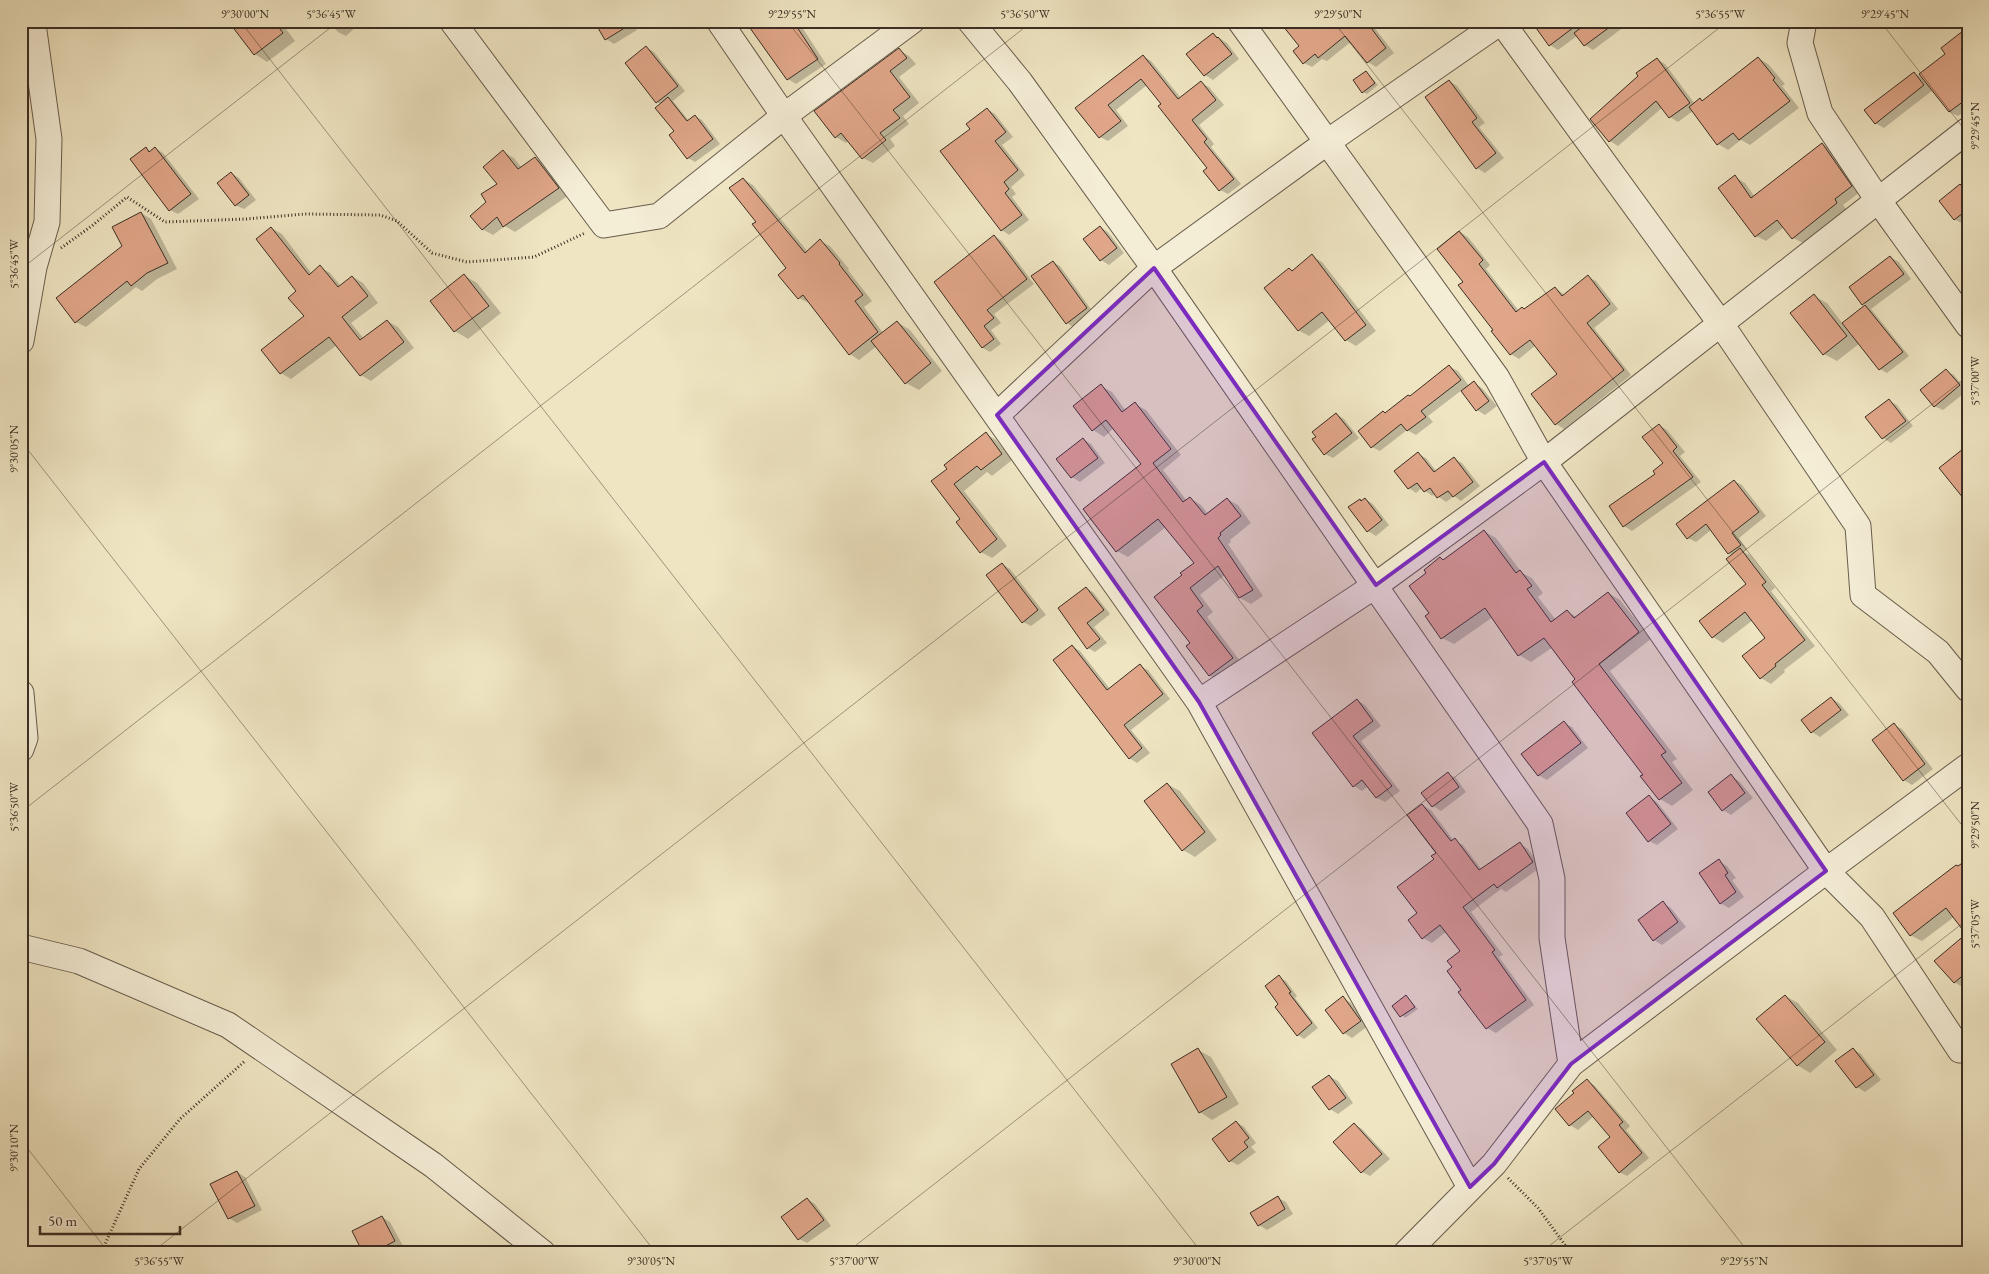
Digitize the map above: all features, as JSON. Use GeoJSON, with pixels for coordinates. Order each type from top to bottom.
{"type":"FeatureCollection","features":[{"type":"Feature","properties":{"kind":"street"},"geometry":{"type":"LineString","coordinates":[[452,21],[604,225],[659,216],[784,116],[912,21]]}},
{"type":"Feature","properties":{"kind":"street"},"geometry":{"type":"LineString","coordinates":[[719,21],[784,116],[1199,702],[1470,1187]]}},
{"type":"Feature","properties":{"kind":"street"},"geometry":{"type":"LineString","coordinates":[[970,21],[1020,82],[1154,268],[1376,585],[1540,824],[1552,879],[1552,938],[1571,1064]]}},
{"type":"Feature","properties":{"kind":"street"},"geometry":{"type":"LineString","coordinates":[[1240,21],[1497,378],[1544,462],[1826,871],[1872,917],[1960,1050]]}},
{"type":"Feature","properties":{"kind":"street"},"geometry":{"type":"LineString","coordinates":[[997,415],[1154,268],[1326,143],[1502,21],[1720,324],[1858,526],[1863,596],[1938,652],[1968,689]]}},
{"type":"Feature","properties":{"kind":"street"},"geometry":{"type":"LineString","coordinates":[[1804,21],[1800,43],[1820,113],[1878,200],[1968,325]]}},
{"type":"Feature","properties":{"kind":"street"},"geometry":{"type":"LineString","coordinates":[[21,341],[28,269],[46,222],[49,139],[34,25]]}},
{"type":"Feature","properties":{"kind":"street"},"geometry":{"type":"LineString","coordinates":[[1199,702],[1376,585],[1544,462],[1968,130]]}},
{"type":"Feature","properties":{"kind":"street"},"geometry":{"type":"LineString","coordinates":[[21,693],[25,738],[21,749]]}},
{"type":"Feature","properties":{"kind":"street"},"geometry":{"type":"LineString","coordinates":[[1406,1253],[1494,1164],[1571,1064],[1968,766]]}},
{"type":"Feature","properties":{"kind":"street"},"geometry":{"type":"LineString","coordinates":[[21,947],[79,961],[228,1025],[433,1165],[544,1253]]}},
{"type":"Feature","properties":{"kind":"path"},"geometry":{"type":"LineString","coordinates":[[28,269],[93,225],[127,197],[165,222],[246,219],[305,214],[380,215],[396,221],[432,253],[467,262],[534,257],[604,225]]}},
{"type":"Feature","properties":{"kind":"path"},"geometry":{"type":"LineString","coordinates":[[101,1253],[139,1169],[180,1118],[261,1047]]}},
{"type":"Feature","properties":{"kind":"path"},"geometry":{"type":"LineString","coordinates":[[1494,1164],[1538,1208],[1571,1253]]}},
{"type":"Feature","properties":{"kind":"highlighted area"},"geometry":{"type":"Polygon","coordinates":[[[1154,268],[1376,585],[1544,462],[1826,871],[1571,1064],[1494,1164],[1470,1187],[1199,702],[997,415],[1154,268]]]}},
{"type":"Feature","properties":{"kind":"building"},"geometry":{"type":"Polygon","coordinates":[[[228,21],[274,21],[283,33],[254,55],[228,21]]]}},
{"type":"Feature","properties":{"kind":"building"},"geometry":{"type":"Polygon","coordinates":[[[594,21],[636,21],[605,40],[594,21]]]}},
{"type":"Feature","properties":{"kind":"building"},"geometry":{"type":"Polygon","coordinates":[[[745,21],[793,21],[818,59],[787,80],[745,21]]]}},
{"type":"Feature","properties":{"kind":"building"},"geometry":{"type":"Polygon","coordinates":[[[1279,21],[1366,21],[1386,48],[1367,63],[1345,36],[1318,58],[1315,54],[1303,64],[1293,51],[1299,46],[1279,21]]]}},
{"type":"Feature","properties":{"kind":"building"},"geometry":{"type":"Polygon","coordinates":[[[1531,21],[1582,21],[1549,46],[1531,21]]]}},
{"type":"Feature","properties":{"kind":"building"},"geometry":{"type":"Polygon","coordinates":[[[1590,21],[1618,21],[1584,46],[1574,33],[1590,21]]]}},
{"type":"Feature","properties":{"kind":"building"},"geometry":{"type":"Polygon","coordinates":[[[1968,27],[1968,98],[1949,112],[1919,74],[1945,54],[1941,48],[1968,27]]]}},
{"type":"Feature","properties":{"kind":"building"},"geometry":{"type":"Polygon","coordinates":[[[1213,33],[1232,54],[1204,76],[1186,54],[1213,33]]]}},
{"type":"Feature","properties":{"kind":"building"},"geometry":{"type":"Polygon","coordinates":[[[646,46],[678,86],[656,103],[625,63],[646,46]]]}},
{"type":"Feature","properties":{"kind":"building"},"geometry":{"type":"Polygon","coordinates":[[[899,48],[907,58],[890,71],[910,97],[893,110],[900,118],[880,133],[886,140],[862,159],[841,133],[835,138],[814,111],[899,48]]]}},
{"type":"Feature","properties":{"kind":"building"},"geometry":{"type":"Polygon","coordinates":[[[1143,55],[1178,99],[1201,81],[1216,100],[1192,120],[1207,139],[1204,142],[1234,179],[1219,191],[1203,171],[1207,168],[1158,106],[1161,104],[1141,79],[1108,105],[1121,121],[1099,138],[1075,108],[1143,55]]]}},
{"type":"Feature","properties":{"kind":"building"},"geometry":{"type":"Polygon","coordinates":[[[1758,57],[1790,101],[1739,140],[1733,133],[1717,145],[1689,107],[1700,98],[1702,101],[1758,57]]]}},
{"type":"Feature","properties":{"kind":"building"},"geometry":{"type":"Polygon","coordinates":[[[1657,58],[1690,103],[1669,118],[1656,101],[1609,142],[1590,119],[1638,76],[1636,73],[1657,58]]]}},
{"type":"Feature","properties":{"kind":"building"},"geometry":{"type":"Polygon","coordinates":[[[1366,71],[1375,83],[1362,93],[1353,80],[1366,71]]]}},
{"type":"Feature","properties":{"kind":"building"},"geometry":{"type":"Polygon","coordinates":[[[1914,72],[1924,85],[1875,124],[1864,110],[1914,72]]]}},
{"type":"Feature","properties":{"kind":"building"},"geometry":{"type":"Polygon","coordinates":[[[1449,80],[1477,118],[1472,122],[1496,153],[1476,169],[1425,97],[1449,80]]]}},
{"type":"Feature","properties":{"kind":"building"},"geometry":{"type":"Polygon","coordinates":[[[668,97],[687,121],[695,115],[713,139],[687,159],[669,135],[674,131],[655,108],[668,97]]]}},
{"type":"Feature","properties":{"kind":"building"},"geometry":{"type":"Polygon","coordinates":[[[987,108],[1006,132],[995,141],[1018,170],[1004,182],[1009,189],[1005,193],[1022,215],[1001,231],[940,151],[970,129],[966,124],[987,108]]]}},
{"type":"Feature","properties":{"kind":"building"},"geometry":{"type":"Polygon","coordinates":[[[1822,143],[1852,186],[1835,199],[1837,203],[1792,239],[1777,220],[1755,237],[1718,188],[1735,175],[1751,198],[1822,143]]]}},
{"type":"Feature","properties":{"kind":"building"},"geometry":{"type":"Polygon","coordinates":[[[146,147],[149,152],[155,147],[191,194],[169,211],[130,159],[146,147]]]}},
{"type":"Feature","properties":{"kind":"building"},"geometry":{"type":"Polygon","coordinates":[[[503,150],[518,169],[535,157],[559,188],[503,227],[497,217],[482,230],[470,216],[486,202],[481,194],[497,184],[483,167],[503,150]]]}},
{"type":"Feature","properties":{"kind":"building"},"geometry":{"type":"Polygon","coordinates":[[[231,172],[249,195],[235,206],[217,183],[231,172]]]}},
{"type":"Feature","properties":{"kind":"building"},"geometry":{"type":"Polygon","coordinates":[[[743,178],[805,253],[820,239],[863,295],[855,301],[878,332],[849,355],[803,295],[798,299],[778,275],[786,268],[752,224],[756,222],[729,188],[743,178]]]}},
{"type":"Feature","properties":{"kind":"building"},"geometry":{"type":"Polygon","coordinates":[[[1960,184],[1968,193],[1968,209],[1954,220],[1939,201],[1960,184]]]}},
{"type":"Feature","properties":{"kind":"building"},"geometry":{"type":"Polygon","coordinates":[[[141,212],[168,263],[147,273],[131,286],[127,281],[75,323],[56,298],[122,246],[112,227],[141,212]]]}},
{"type":"Feature","properties":{"kind":"building"},"geometry":{"type":"Polygon","coordinates":[[[1100,226],[1117,248],[1100,261],[1083,239],[1100,226]]]}},
{"type":"Feature","properties":{"kind":"building"},"geometry":{"type":"Polygon","coordinates":[[[271,227],[309,275],[320,265],[338,287],[352,276],[368,296],[342,317],[360,340],[387,320],[404,342],[360,376],[329,337],[280,374],[261,350],[304,316],[288,298],[296,291],[256,239],[271,227]]]}},
{"type":"Feature","properties":{"kind":"building"},"geometry":{"type":"Polygon","coordinates":[[[1459,231],[1483,260],[1479,264],[1516,312],[1522,307],[1524,309],[1555,287],[1562,296],[1588,275],[1610,304],[1587,323],[1624,370],[1555,425],[1531,394],[1557,374],[1530,340],[1510,355],[1458,285],[1463,282],[1437,249],[1459,231]]]}},
{"type":"Feature","properties":{"kind":"building"},"geometry":{"type":"Polygon","coordinates":[[[994,235],[1027,279],[987,310],[994,318],[984,326],[994,339],[982,348],[934,282],[994,235]]]}},
{"type":"Feature","properties":{"kind":"building"},"geometry":{"type":"Polygon","coordinates":[[[1312,254],[1366,325],[1345,341],[1322,312],[1298,331],[1264,288],[1289,268],[1292,271],[1312,254]]]}},
{"type":"Feature","properties":{"kind":"building"},"geometry":{"type":"Polygon","coordinates":[[[1890,256],[1904,274],[1862,305],[1849,287],[1890,256]]]}},
{"type":"Feature","properties":{"kind":"building"},"geometry":{"type":"Polygon","coordinates":[[[1053,261],[1087,308],[1066,324],[1031,276],[1053,261]]]}},
{"type":"Feature","properties":{"kind":"building"},"geometry":{"type":"Polygon","coordinates":[[[464,274],[489,306],[454,332],[430,301],[464,274]]]}},
{"type":"Feature","properties":{"kind":"building"},"geometry":{"type":"Polygon","coordinates":[[[1814,294],[1847,336],[1823,355],[1790,313],[1814,294]]]}},
{"type":"Feature","properties":{"kind":"building"},"geometry":{"type":"Polygon","coordinates":[[[1865,305],[1903,352],[1879,370],[1842,323],[1865,305]]]}},
{"type":"Feature","properties":{"kind":"building"},"geometry":{"type":"Polygon","coordinates":[[[897,321],[931,363],[905,384],[871,341],[897,321]]]}},
{"type":"Feature","properties":{"kind":"building"},"geometry":{"type":"Polygon","coordinates":[[[1449,365],[1461,380],[1421,411],[1426,417],[1407,431],[1401,424],[1371,448],[1358,431],[1383,411],[1385,413],[1408,395],[1410,396],[1449,365]]]}},
{"type":"Feature","properties":{"kind":"building"},"geometry":{"type":"Polygon","coordinates":[[[1946,369],[1960,385],[1934,407],[1920,390],[1946,369]]]}},
{"type":"Feature","properties":{"kind":"building"},"geometry":{"type":"Polygon","coordinates":[[[1474,381],[1489,401],[1476,411],[1461,391],[1474,381]]]}},
{"type":"Feature","properties":{"kind":"building"},"geometry":{"type":"Polygon","coordinates":[[[1101,384],[1122,412],[1135,402],[1171,449],[1153,463],[1183,502],[1190,497],[1205,515],[1227,498],[1241,516],[1220,533],[1221,535],[1218,538],[1253,590],[1239,598],[1218,566],[1190,588],[1203,606],[1197,611],[1233,658],[1209,676],[1186,646],[1190,643],[1154,597],[1194,563],[1158,519],[1116,552],[1083,509],[1141,464],[1106,420],[1092,431],[1073,406],[1101,384]]]}},
{"type":"Feature","properties":{"kind":"building"},"geometry":{"type":"Polygon","coordinates":[[[1889,399],[1906,421],[1882,439],[1865,417],[1889,399]]]}},
{"type":"Feature","properties":{"kind":"building"},"geometry":{"type":"Polygon","coordinates":[[[1336,413],[1352,433],[1324,455],[1312,439],[1316,437],[1312,432],[1336,413]]]}},
{"type":"Feature","properties":{"kind":"building"},"geometry":{"type":"Polygon","coordinates":[[[1659,424],[1677,447],[1673,451],[1693,477],[1623,527],[1609,506],[1655,474],[1653,471],[1663,463],[1642,437],[1659,424]]]}},
{"type":"Feature","properties":{"kind":"building"},"geometry":{"type":"Polygon","coordinates":[[[986,432],[1002,454],[981,470],[977,466],[954,484],[997,539],[980,553],[956,522],[960,519],[931,481],[947,469],[944,465],[986,432]]]}},
{"type":"Feature","properties":{"kind":"building"},"geometry":{"type":"Polygon","coordinates":[[[1083,438],[1098,458],[1071,478],[1056,459],[1083,438]]]}},
{"type":"Feature","properties":{"kind":"building"},"geometry":{"type":"Polygon","coordinates":[[[1968,445],[1968,504],[1939,468],[1968,445]]]}},
{"type":"Feature","properties":{"kind":"building"},"geometry":{"type":"Polygon","coordinates":[[[1418,452],[1434,472],[1454,457],[1473,482],[1453,497],[1448,491],[1437,498],[1430,488],[1424,492],[1417,483],[1408,489],[1394,471],[1418,452]]]}},
{"type":"Feature","properties":{"kind":"building"},"geometry":{"type":"Polygon","coordinates":[[[1734,480],[1759,512],[1732,533],[1741,545],[1728,554],[1706,524],[1687,539],[1676,524],[1734,480]]]}},
{"type":"Feature","properties":{"kind":"building"},"geometry":{"type":"Polygon","coordinates":[[[1365,498],[1382,520],[1367,532],[1348,507],[1365,498]]]}},
{"type":"Feature","properties":{"kind":"building"},"geometry":{"type":"Polygon","coordinates":[[[1484,530],[1516,573],[1520,570],[1532,586],[1527,589],[1551,622],[1567,610],[1574,618],[1608,592],[1639,632],[1599,664],[1666,752],[1661,755],[1682,783],[1659,800],[1640,776],[1643,775],[1572,682],[1575,679],[1544,638],[1518,656],[1485,608],[1441,639],[1425,616],[1429,613],[1409,586],[1426,573],[1424,570],[1440,557],[1443,560],[1484,530]]]}},
{"type":"Feature","properties":{"kind":"building"},"geometry":{"type":"Polygon","coordinates":[[[1740,548],[1766,582],[1762,585],[1805,640],[1775,664],[1776,666],[1760,679],[1742,656],[1765,638],[1745,612],[1712,638],[1699,621],[1746,584],[1726,559],[1740,548]]]}},
{"type":"Feature","properties":{"kind":"building"},"geometry":{"type":"Polygon","coordinates":[[[1002,563],[1038,610],[1022,623],[986,575],[1002,563]]]}},
{"type":"Feature","properties":{"kind":"building"},"geometry":{"type":"Polygon","coordinates":[[[1086,587],[1104,610],[1087,623],[1100,639],[1087,649],[1058,608],[1086,587]]]}},
{"type":"Feature","properties":{"kind":"building"},"geometry":{"type":"Polygon","coordinates":[[[1072,645],[1107,690],[1140,664],[1163,694],[1124,725],[1142,748],[1129,759],[1053,660],[1072,645]]]}},
{"type":"Feature","properties":{"kind":"building"},"geometry":{"type":"Polygon","coordinates":[[[1831,697],[1841,710],[1811,733],[1801,720],[1831,697]]]}},
{"type":"Feature","properties":{"kind":"building"},"geometry":{"type":"Polygon","coordinates":[[[1357,699],[1373,721],[1353,736],[1392,786],[1376,798],[1362,780],[1353,787],[1312,733],[1357,699]]]}},
{"type":"Feature","properties":{"kind":"building"},"geometry":{"type":"Polygon","coordinates":[[[1564,721],[1581,743],[1538,776],[1521,754],[1564,721]]]}},
{"type":"Feature","properties":{"kind":"building"},"geometry":{"type":"Polygon","coordinates":[[[1894,723],[1925,764],[1903,781],[1872,740],[1894,723]]]}},
{"type":"Feature","properties":{"kind":"building"},"geometry":{"type":"Polygon","coordinates":[[[1448,772],[1459,787],[1432,807],[1421,793],[1448,772]]]}},
{"type":"Feature","properties":{"kind":"building"},"geometry":{"type":"Polygon","coordinates":[[[1731,774],[1745,793],[1722,811],[1708,792],[1731,774]]]}},
{"type":"Feature","properties":{"kind":"building"},"geometry":{"type":"Polygon","coordinates":[[[1167,783],[1205,832],[1182,851],[1144,801],[1167,783]]]}},
{"type":"Feature","properties":{"kind":"building"},"geometry":{"type":"Polygon","coordinates":[[[1649,795],[1671,824],[1648,842],[1626,813],[1649,795]]]}},
{"type":"Feature","properties":{"kind":"building"},"geometry":{"type":"Polygon","coordinates":[[[1422,804],[1451,841],[1455,838],[1479,870],[1520,842],[1533,862],[1497,888],[1494,884],[1463,907],[1495,950],[1492,952],[1526,1000],[1486,1029],[1458,992],[1461,990],[1447,971],[1452,967],[1447,961],[1460,951],[1440,925],[1422,939],[1408,920],[1417,913],[1397,887],[1434,859],[1431,856],[1436,853],[1407,815],[1422,804]]]}},
{"type":"Feature","properties":{"kind":"building"},"geometry":{"type":"Polygon","coordinates":[[[1719,859],[1728,873],[1725,875],[1736,892],[1720,904],[1699,873],[1719,859]]]}},
{"type":"Feature","properties":{"kind":"building"},"geometry":{"type":"Polygon","coordinates":[[[1968,859],[1968,971],[1954,983],[1934,961],[1966,934],[1946,908],[1910,936],[1893,913],[1956,865],[1958,866],[1968,859]]]}},
{"type":"Feature","properties":{"kind":"building"},"geometry":{"type":"Polygon","coordinates":[[[1663,901],[1678,922],[1653,941],[1638,920],[1663,901]]]}},
{"type":"Feature","properties":{"kind":"building"},"geometry":{"type":"Polygon","coordinates":[[[1279,975],[1291,992],[1289,993],[1312,1023],[1297,1036],[1275,1007],[1278,1004],[1265,986],[1279,975]]]}},
{"type":"Feature","properties":{"kind":"building"},"geometry":{"type":"Polygon","coordinates":[[[1406,995],[1415,1007],[1400,1017],[1392,1006],[1406,995]]]}},
{"type":"Feature","properties":{"kind":"building"},"geometry":{"type":"Polygon","coordinates":[[[1785,995],[1825,1042],[1797,1066],[1756,1019],[1785,995]]]}},
{"type":"Feature","properties":{"kind":"building"},"geometry":{"type":"Polygon","coordinates":[[[1343,996],[1361,1021],[1343,1034],[1325,1010],[1343,996]]]}},
{"type":"Feature","properties":{"kind":"building"},"geometry":{"type":"Polygon","coordinates":[[[1198,1048],[1227,1097],[1199,1113],[1171,1064],[1198,1048]]]}},
{"type":"Feature","properties":{"kind":"building"},"geometry":{"type":"Polygon","coordinates":[[[1853,1048],[1874,1075],[1856,1088],[1835,1061],[1853,1048]]]}},
{"type":"Feature","properties":{"kind":"building"},"geometry":{"type":"Polygon","coordinates":[[[1329,1075],[1346,1098],[1329,1110],[1312,1087],[1329,1075]]]}},
{"type":"Feature","properties":{"kind":"building"},"geometry":{"type":"Polygon","coordinates":[[[1587,1079],[1623,1122],[1619,1125],[1642,1153],[1619,1173],[1598,1147],[1610,1137],[1588,1111],[1569,1126],[1555,1109],[1574,1093],[1572,1091],[1587,1079]]]}},
{"type":"Feature","properties":{"kind":"building"},"geometry":{"type":"Polygon","coordinates":[[[1236,1121],[1249,1138],[1244,1142],[1248,1147],[1229,1162],[1212,1139],[1236,1121]]]}},
{"type":"Feature","properties":{"kind":"building"},"geometry":{"type":"Polygon","coordinates":[[[1354,1123],[1382,1154],[1361,1173],[1333,1142],[1354,1123]]]}},
{"type":"Feature","properties":{"kind":"building"},"geometry":{"type":"Polygon","coordinates":[[[237,1171],[255,1206],[228,1219],[210,1184],[237,1171]]]}},
{"type":"Feature","properties":{"kind":"building"},"geometry":{"type":"Polygon","coordinates":[[[1278,1196],[1285,1209],[1258,1226],[1250,1213],[1278,1196]]]}},
{"type":"Feature","properties":{"kind":"building"},"geometry":{"type":"Polygon","coordinates":[[[807,1198],[824,1220],[798,1240],[781,1217],[807,1198]]]}},
{"type":"Feature","properties":{"kind":"building"},"geometry":{"type":"Polygon","coordinates":[[[382,1216],[395,1241],[372,1253],[363,1253],[352,1231],[382,1216]]]}}]}
